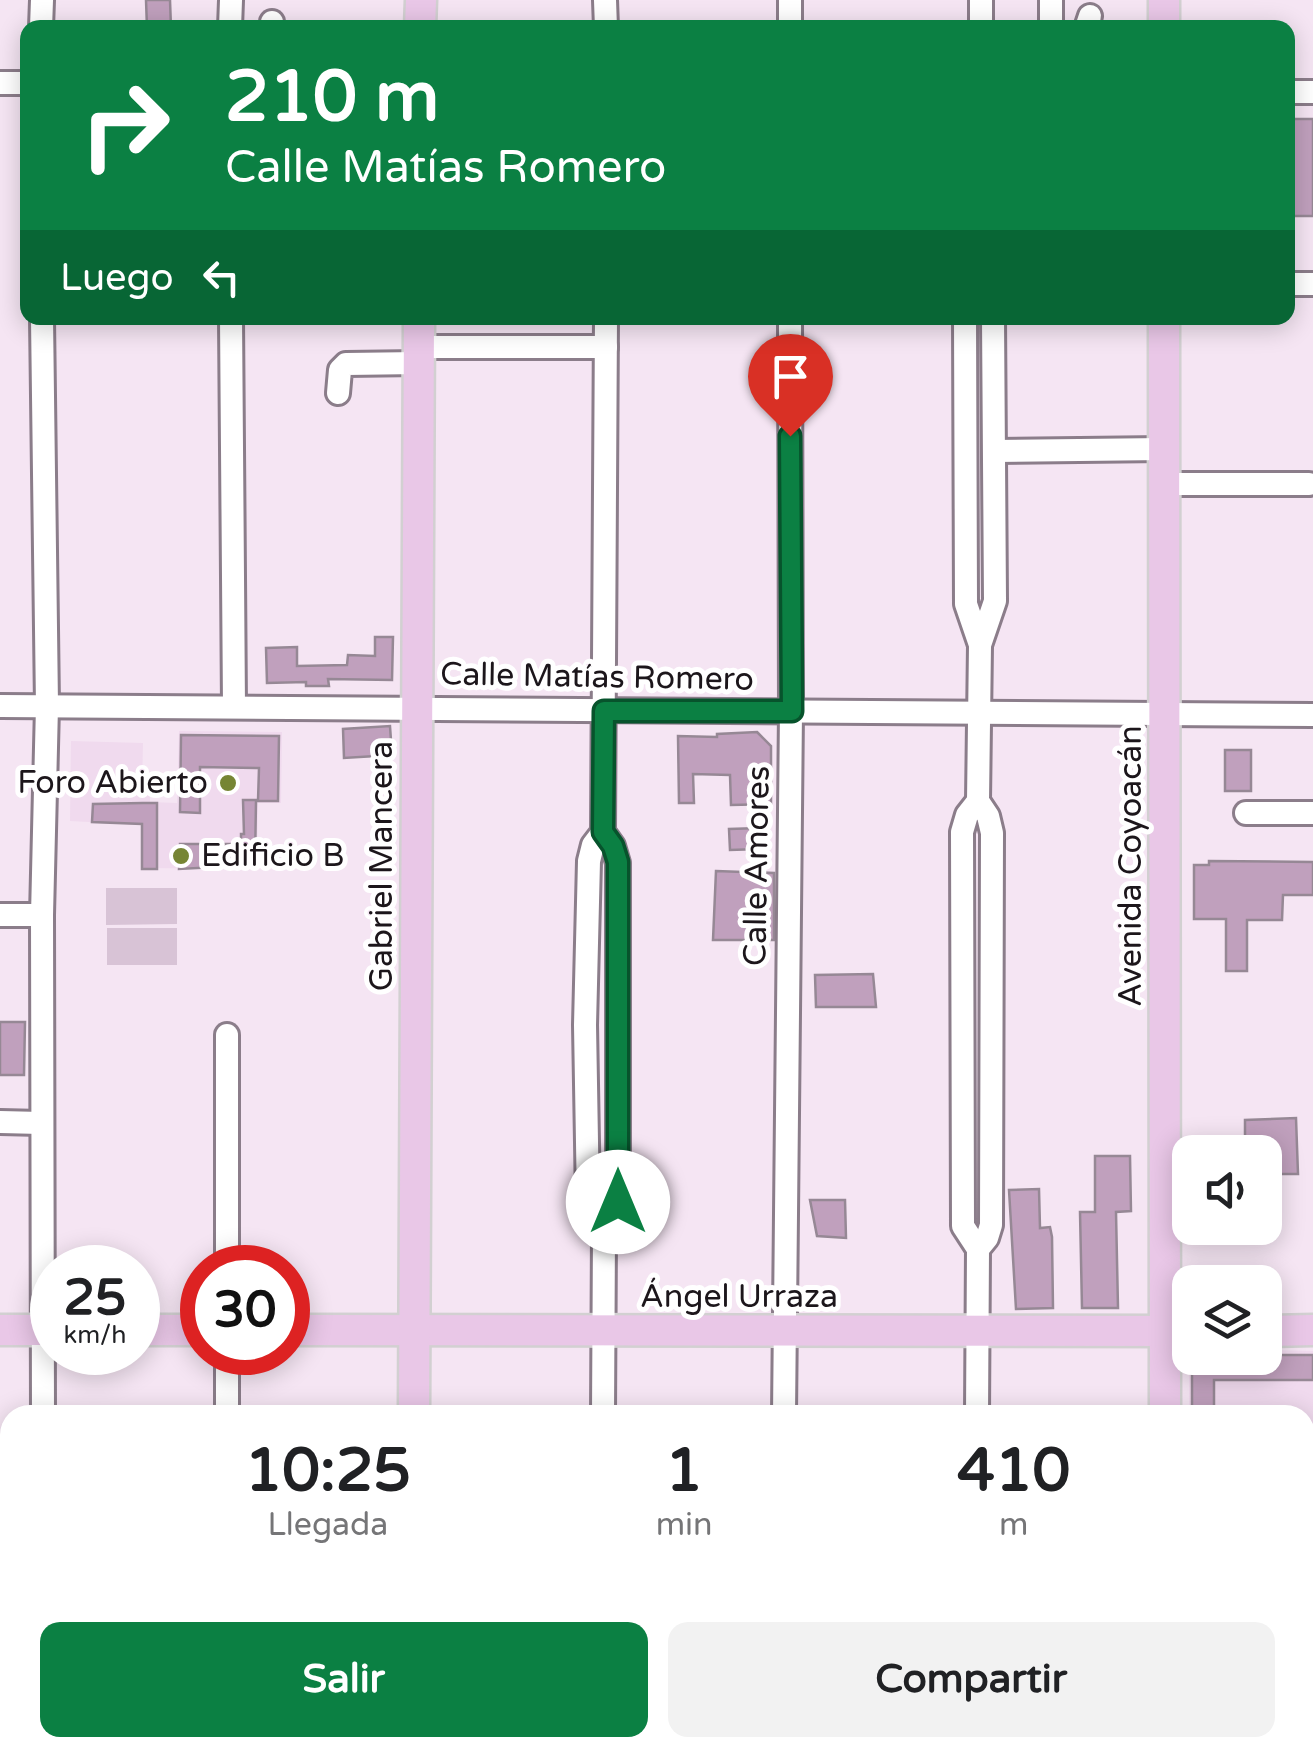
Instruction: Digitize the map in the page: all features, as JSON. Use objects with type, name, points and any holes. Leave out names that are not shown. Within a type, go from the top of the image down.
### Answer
[{"type":"main road","name":"Avenida Coyoacán","points":[[1164,325],[1166,714],[1177,1265]]},
{"type":"main road","name":"Gabriel Mancera","points":[[414,1405],[419,342]]},
{"type":"main road","points":[[0,1330],[30,1330]]},
{"type":"main road","name":"Ángel Urraza","points":[[310,1330],[1172,1331]]},
{"type":"main road","points":[[1282,1330],[1313,1330]]},
{"type":"main road","name":"Avenida Coyoacán","points":[[1166,1405],[1172,1367]]},
{"type":"street","points":[[42,325],[47,706],[41,1123],[45,1245]]},
{"type":"street","points":[[231,325],[234,706]]},
{"type":"street","points":[[604,1233],[588,1201],[586,1025],[589,862],[593,846],[603,832],[606,325]]},
{"type":"street","name":"Calle Amores","points":[[784,1405],[792,711],[790,325]]},
{"type":"street","points":[[965,325],[966,604],[980,645]]},
{"type":"street","points":[[977,1405],[978,1249],[963,1226],[962,832],[966,815],[978,801],[980,645],[995,601],[993,325]]},
{"type":"street","points":[[338,393],[340,370],[346,364],[419,342],[606,346]]},
{"type":"street","points":[[965,384],[994,384]]},
{"type":"street","points":[[994,451],[1164,449]]},
{"type":"street","points":[[1164,484],[1309,484]]},
{"type":"street","points":[[965,542],[995,542]]},
{"type":"street","name":"Calle Matías Romero","points":[[0,706],[1313,715]]},
{"type":"street","points":[[1246,813],[1313,813]]},
{"type":"street","points":[[603,832],[618,862],[618,1202],[604,1233],[603,1405]]},
{"type":"street","points":[[0,915],[42,915]]},
{"type":"street","points":[[586,1025],[618,1025]]},
{"type":"street","points":[[227,1245],[228,1036]]},
{"type":"street","points":[[0,1122],[41,1123]]},
{"type":"street","points":[[43,1405],[45,1375]]},
{"type":"street","points":[[227,1375],[227,1405]]},
{"type":"shaded area","points":[[179,731],[282,732],[281,803],[258,803],[257,869],[142,868],[142,825],[70,821],[71,741],[143,743],[142,789],[150,790],[150,802],[177,803]]},
{"type":"shaded area","points":[[106,888],[177,888],[177,924],[106,925]]},
{"type":"shaded area","points":[[107,928],[177,928],[177,965],[107,965]]},
{"type":"shaded area","points":[[1282,1350],[1313,1351],[1313,1405],[1189,1405],[1189,1375],[1282,1375]]},
{"type":"building","points":[[146,0],[170,0],[171,20],[147,20]]},
{"type":"building","points":[[1295,119],[1313,119],[1313,216],[1295,216]]},
{"type":"building","points":[[375,637],[393,637],[392,680],[328,679],[329,686],[267,683],[266,648],[297,647],[297,666],[347,665],[348,655],[375,656]]},
{"type":"building","points":[[390,726],[392,755],[344,758],[343,729]]},
{"type":"building","points":[[757,732],[771,746],[771,804],[731,805],[730,775],[693,774],[694,803],[679,803],[678,736]]},
{"type":"building","points":[[181,735],[279,736],[278,801],[258,801],[259,768],[200,767],[200,813],[180,812]]},
{"type":"building","points":[[1225,750],[1251,750],[1251,791],[1225,791]]},
{"type":"building","points":[[243,800],[256,800],[255,865],[179,869],[180,844],[241,844]]},
{"type":"building","points":[[157,803],[157,869],[142,869],[142,824],[92,822],[93,804]]},
{"type":"building","points":[[760,828],[760,849],[730,850],[729,829]]},
{"type":"building","points":[[1209,861],[1313,862],[1313,895],[1283,895],[1282,920],[1247,920],[1247,971],[1226,971],[1226,919],[1194,919],[1194,865],[1209,865]]},
{"type":"building","points":[[716,871],[774,873],[774,940],[713,940]]},
{"type":"building","points":[[873,974],[876,1007],[816,1007],[815,975]]},
{"type":"building","points":[[0,1022],[25,1022],[24,1075],[0,1075]]},
{"type":"building","points":[[1296,1118],[1298,1174],[1282,1174],[1282,1135],[1245,1135],[1245,1120]]},
{"type":"building","points":[[1095,1156],[1130,1156],[1131,1211],[1116,1212],[1118,1308],[1082,1308],[1080,1212],[1095,1212]]},
{"type":"building","points":[[1039,1189],[1040,1228],[1050,1227],[1052,1237],[1053,1308],[1016,1309],[1009,1190]]},
{"type":"building","points":[[810,1200],[845,1200],[846,1238],[817,1236]]},
{"type":"building","points":[[1282,1355],[1313,1355],[1313,1380],[1214,1380],[1214,1405],[1192,1405],[1192,1375],[1282,1375]]},
{"type":"place","name":"Foro Abierto","points":[[228,783]]},
{"type":"place","name":"Edificio B","points":[[181,856]]},
{"type":"route","points":[[618,1202],[618,862],[603,832],[604,711],[792,711],[790,436]]}]
